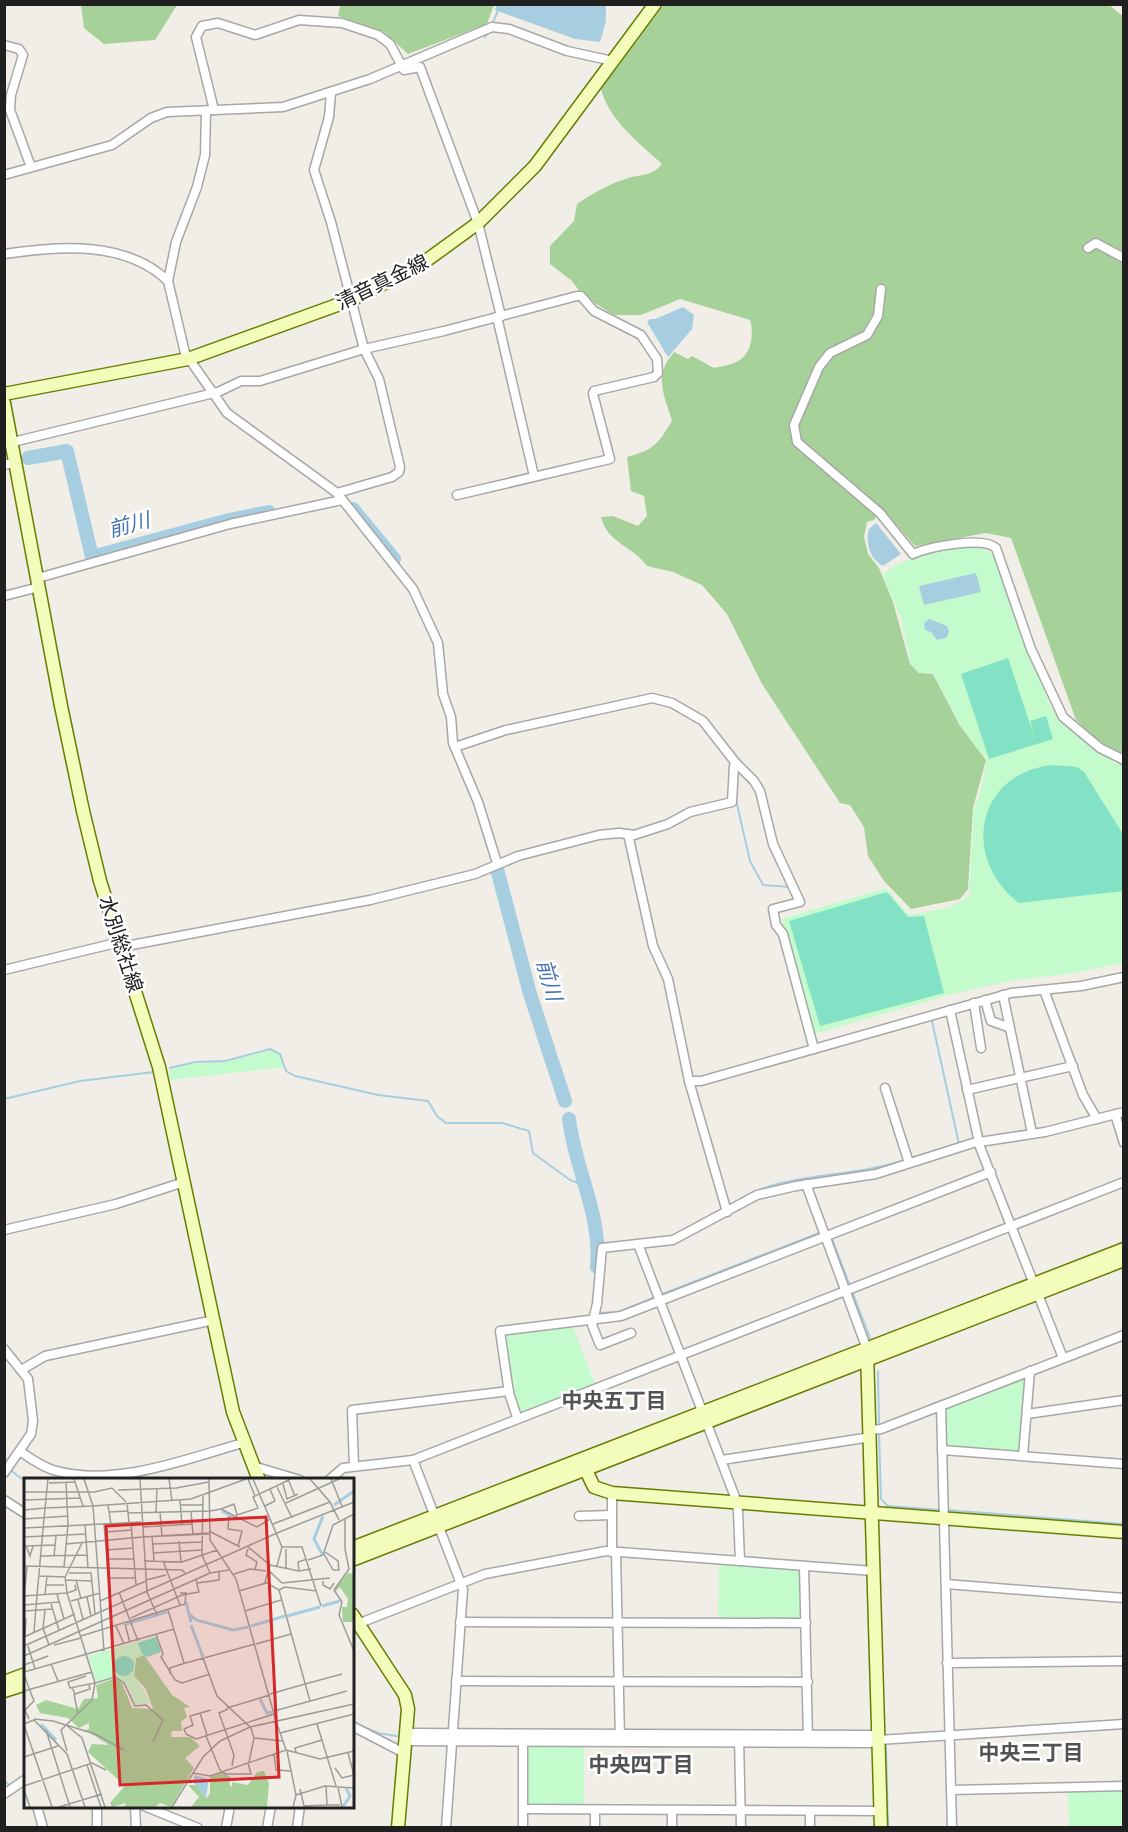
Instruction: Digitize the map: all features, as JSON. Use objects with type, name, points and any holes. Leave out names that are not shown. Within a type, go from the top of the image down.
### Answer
[{"type":"main road","name":"清音真金線","points":[[4,394],[188,359],[351,300],[423,264],[478,223],[535,166],[655,4]]},
{"type":"main road","name":"水別総社線","points":[[4,404],[13,442],[11,464],[39,583],[83,812],[100,881],[159,1066],[233,1412],[243,1443],[258,1478]]},
{"type":"main road","points":[[1036,1289],[1124,1249]]},
{"type":"main road","points":[[354,1547],[437,1521],[1036,1289],[1124,1260]]},
{"type":"main road","points":[[868,1354],[875,1431],[873,1513],[881,1827]]},
{"type":"main road","points":[[583,1465],[594,1487],[612,1493],[873,1513],[944,1513],[1124,1532]]},
{"type":"main road","points":[[354,1559],[437,1521]]},
{"type":"main road","points":[[356,1618],[405,1695],[408,1709],[406,1754],[398,1827]]},
{"type":"main road","points":[[4,1682],[24,1675]]},
{"type":"main road","points":[[4,1691],[24,1685]]},
{"type":"street","points":[[497,863],[478,802],[455,747],[451,717],[443,694],[438,643],[413,589],[366,527],[339,496],[227,413],[188,359],[181,341],[168,281],[176,242],[197,188],[205,155],[210,111],[196,37],[202,26],[210,23],[234,27],[255,35],[299,20],[342,23],[378,35],[390,44],[404,70],[420,68],[478,223],[534,476]]},
{"type":"street","points":[[4,175],[112,145],[157,115],[283,107],[331,93],[492,27],[501,27],[567,51],[613,62]]},
{"type":"street","points":[[4,45],[15,46],[23,56],[11,96],[10,110],[31,167]]},
{"type":"street","points":[[4,596],[230,524],[339,496],[392,477],[399,472],[379,379],[363,349],[314,170],[329,117],[331,93]]},
{"type":"street","points":[[1088,248],[1096,243],[1124,258]]},
{"type":"street","points":[[4,254],[74,246],[108,252],[153,266],[168,281]]},
{"type":"street","points":[[881,289],[878,316],[867,335],[830,353],[819,367],[794,425],[797,442],[880,513],[913,554],[936,545],[992,544],[998,552],[1031,649],[1063,717],[1100,748],[1124,760]]},
{"type":"street","points":[[13,442],[214,392],[241,381],[260,381],[363,349],[581,296],[594,311],[641,335],[657,359],[659,368],[654,377],[594,391],[610,459],[457,495]]},
{"type":"street","points":[[455,747],[518,727],[652,698],[672,703],[703,721],[758,786],[773,844],[800,902],[773,909],[776,924],[783,934],[814,1049]]},
{"type":"street","points":[[4,970],[121,944],[370,900],[475,874],[494,868],[497,863],[599,835],[645,832],[668,824],[690,812],[732,802],[734,766]]},
{"type":"street","points":[[628,834],[653,946],[668,979],[688,1081],[726,1209]]},
{"type":"street","points":[[688,1081],[700,1081],[1003,995],[1082,986],[1124,977]]},
{"type":"street","points":[[1044,990],[1083,1095],[1096,1117]]},
{"type":"street","points":[[1003,995],[1031,1131]]},
{"type":"street","points":[[985,1000],[991,1021],[1008,1027]]},
{"type":"street","points":[[974,1003],[981,1048]]},
{"type":"street","points":[[950,1010],[978,1140],[1063,1359]]},
{"type":"street","points":[[967,1090],[1073,1065]]},
{"type":"street","points":[[885,1088],[908,1160]]},
{"type":"street","points":[[631,1333],[600,1345],[592,1325],[602,1248],[673,1240],[726,1209],[757,1195],[806,1184],[876,1174],[908,1160],[978,1140],[1119,1113],[1124,1143]]},
{"type":"street","points":[[517,1417],[509,1391],[500,1331],[594,1316],[621,1316],[659,1298],[991,1172]]},
{"type":"street","points":[[4,1230],[116,1204],[184,1182]]},
{"type":"street","points":[[330,1478],[344,1468],[413,1460],[517,1417],[1124,1182]]},
{"type":"street","points":[[806,1184],[849,1289],[868,1354]]},
{"type":"street","points":[[638,1244],[722,1460],[736,1504],[740,1561]]},
{"type":"street","points":[[23,1369],[45,1356],[214,1320]]},
{"type":"street","points":[[722,1460],[875,1431],[1124,1335]]},
{"type":"street","points":[[4,1349],[23,1369],[30,1386],[33,1420],[31,1434],[21,1452],[7,1467]]},
{"type":"street","points":[[1023,1456],[1030,1371]]},
{"type":"street","points":[[354,1466],[352,1410],[509,1391]]},
{"type":"street","points":[[1027,1414],[1124,1400]]},
{"type":"street","points":[[941,1406],[952,1827]]},
{"type":"street","points":[[21,1452],[51,1469],[98,1477],[130,1476],[243,1443]]},
{"type":"street","points":[[942,1450],[1124,1464]]},
{"type":"street","points":[[413,1460],[461,1584],[446,1827]]},
{"type":"street","points":[[252,1466],[296,1478]]},
{"type":"street","points":[[612,1493],[620,1739]]},
{"type":"street","points":[[4,1500],[24,1513]]},
{"type":"street","points":[[579,1516],[612,1515]]},
{"type":"street","points":[[356,1618],[485,1574],[614,1552],[874,1571]]},
{"type":"street","points":[[804,1566],[808,1740]]},
{"type":"street","points":[[946,1584],[1124,1598]]},
{"type":"street","points":[[460,1622],[806,1623]]},
{"type":"street","points":[[947,1663],[1124,1661]]},
{"type":"street","points":[[456,1681],[808,1682]]},
{"type":"street","points":[[407,1737],[808,1740],[871,1735],[878,1740],[1124,1724]]},
{"type":"street","points":[[354,1727],[406,1754]]},
{"type":"street","points":[[523,1739],[524,1827]]},
{"type":"street","points":[[739,1740],[741,1827]]},
{"type":"street","points":[[4,1794],[24,1780]]},
{"type":"street","points":[[951,1790],[1124,1786]]},
{"type":"street","points":[[38,1808],[43,1827]]},
{"type":"street","points":[[97,1808],[97,1827]]},
{"type":"street","points":[[135,1808],[136,1827]]},
{"type":"street","points":[[151,1808],[170,1813],[198,1827]]},
{"type":"street","points":[[226,1827],[230,1808]]},
{"type":"street","points":[[267,1827],[271,1808]]},
{"type":"street","points":[[297,1827],[300,1808]]},
{"type":"street","points":[[524,1809],[880,1811]]},
{"type":"street","points":[[595,1810],[595,1827]]},
{"type":"street","points":[[672,1811],[672,1827]]},
{"type":"street","points":[[810,1811],[810,1827]]},
{"type":"green space","points":[[81,4],[177,5],[155,40],[104,44],[84,28]]},
{"type":"green space","points":[[340,4],[494,5],[487,24],[408,54],[384,32],[338,16]]},
{"type":"green space","points":[[1108,4],[1123,16],[1123,752],[1104,745],[1076,720],[1011,538],[986,533],[915,546],[882,509],[874,520],[867,522],[864,537],[868,554],[879,568],[893,602],[910,664],[919,673],[933,674],[959,724],[986,760],[973,808],[968,889],[960,899],[911,909],[884,881],[868,856],[864,827],[850,805],[840,803],[762,684],[727,614],[702,585],[673,572],[647,566],[614,539],[604,526],[601,517],[613,516],[638,526],[647,516],[644,496],[631,491],[627,457],[654,445],[672,421],[664,394],[662,377],[674,352],[688,359],[692,356],[714,368],[736,362],[743,358],[749,348],[752,337],[750,320],[680,299],[641,315],[614,315],[583,296],[572,281],[550,264],[550,246],[574,221],[577,204],[608,186],[628,178],[651,173],[662,164],[618,121],[601,89],[664,5]]},
{"type":"green space","points":[[962,548],[984,548],[995,556],[1051,708],[1065,726],[1115,763],[1123,764],[1123,963],[1062,975],[1014,980],[948,995],[814,1034],[782,919],[886,888],[909,915],[950,907],[969,896],[974,808],[980,794],[987,759],[964,730],[933,673],[919,673],[911,664],[901,618],[883,576],[888,570],[907,560]]},
{"type":"green space","points":[[1008,658],[1035,739],[1030,721],[1046,716],[1053,739],[989,759],[961,674]]},
{"type":"green space","points":[[1052,765],[1077,767],[1084,772],[1123,834],[1123,891],[1019,903],[1001,885],[989,864],[984,842],[985,821],[992,801],[1006,784],[1026,772]]},
{"type":"green space","points":[[887,892],[908,917],[924,916],[944,993],[820,1026],[789,921]]},
{"type":"green space","points":[[271,1050],[279,1054],[284,1067],[170,1080],[169,1070],[190,1064],[227,1062]]},
{"type":"green space","points":[[572,1325],[595,1384],[522,1413],[515,1401],[502,1336],[505,1333]]},
{"type":"green space","points":[[1025,1377],[1028,1379],[1019,1453],[945,1445],[944,1410],[946,1407]]},
{"type":"green space","points":[[719,1563],[796,1569],[801,1575],[802,1617],[800,1619],[718,1620]]},
{"type":"green space","points":[[529,1744],[584,1745],[584,1809],[528,1808],[525,1805],[525,1747]]},
{"type":"green space","points":[[1123,1789],[1123,1827],[1069,1827],[1068,1791]]},
{"type":"water","points":[[497,5],[606,5],[606,21],[600,42],[575,39],[495,10]]},
{"type":"water","points":[[683,307],[694,315],[692,329],[668,357],[647,322]]},
{"type":"water","points":[[876,523],[901,554],[883,566],[872,555],[868,545],[869,529]]},
{"type":"water","points":[[976,573],[981,592],[924,605],[919,586]]},
{"type":"water","points":[[929,619],[947,626],[949,632],[946,638],[937,640],[931,632],[925,630],[924,623]]},
{"type":"waterway","points":[[492,25],[499,8]]},
{"type":"waterway","name":"前川","points":[[28,458],[67,451],[92,557],[229,520],[269,512]]},
{"type":"waterway","name":"前川","points":[[353,509],[394,559]]},
{"type":"waterway","points":[[558,723],[599,714]]},
{"type":"waterway","points":[[736,800],[750,861],[763,885],[790,887]]},
{"type":"waterway","name":"前川","points":[[497,869],[530,994],[565,1101]]},
{"type":"waterway","points":[[932,1021],[959,1144]]},
{"type":"waterway","points":[[170,1068],[195,1062],[225,1061],[270,1049],[280,1054],[286,1071],[295,1076],[378,1095],[428,1101],[437,1116],[446,1123],[502,1123],[529,1131],[533,1153],[570,1180],[584,1185]]},
{"type":"waterway","points":[[4,1099],[80,1081],[154,1072]]},
{"type":"waterway","name":"前川","points":[[569,1119],[596,1229],[597,1267]]},
{"type":"waterway","points":[[910,1158],[948,1147]]},
{"type":"waterway","points":[[742,1198],[759,1190],[798,1179],[864,1170],[905,1160]]},
{"type":"waterway","points":[[660,1295],[819,1233]]},
{"type":"waterway","points":[[832,1239],[870,1338]]},
{"type":"waterway","points":[[597,1313],[619,1312],[655,1297]]},
{"type":"waterway","points":[[878,1371],[879,1427]]},
{"type":"waterway","points":[[879,1433],[881,1499],[888,1506],[941,1510]]},
{"type":"waterway","points":[[9,1469],[24,1480]]},
{"type":"waterway","points":[[947,1510],[1124,1524]]},
{"type":"waterway","points":[[354,1723],[378,1733],[402,1737]]},
{"type":"waterway","points":[[886,1746],[888,1828]]},
{"type":"waterway","points":[[4,1781],[11,1786]]},
{"type":"district","name":"中央五丁目","points":[[614,1401]]},
{"type":"district","name":"中央三丁目","points":[[1031,1753]]},
{"type":"district","name":"中央四丁目","points":[[641,1765]]}]
